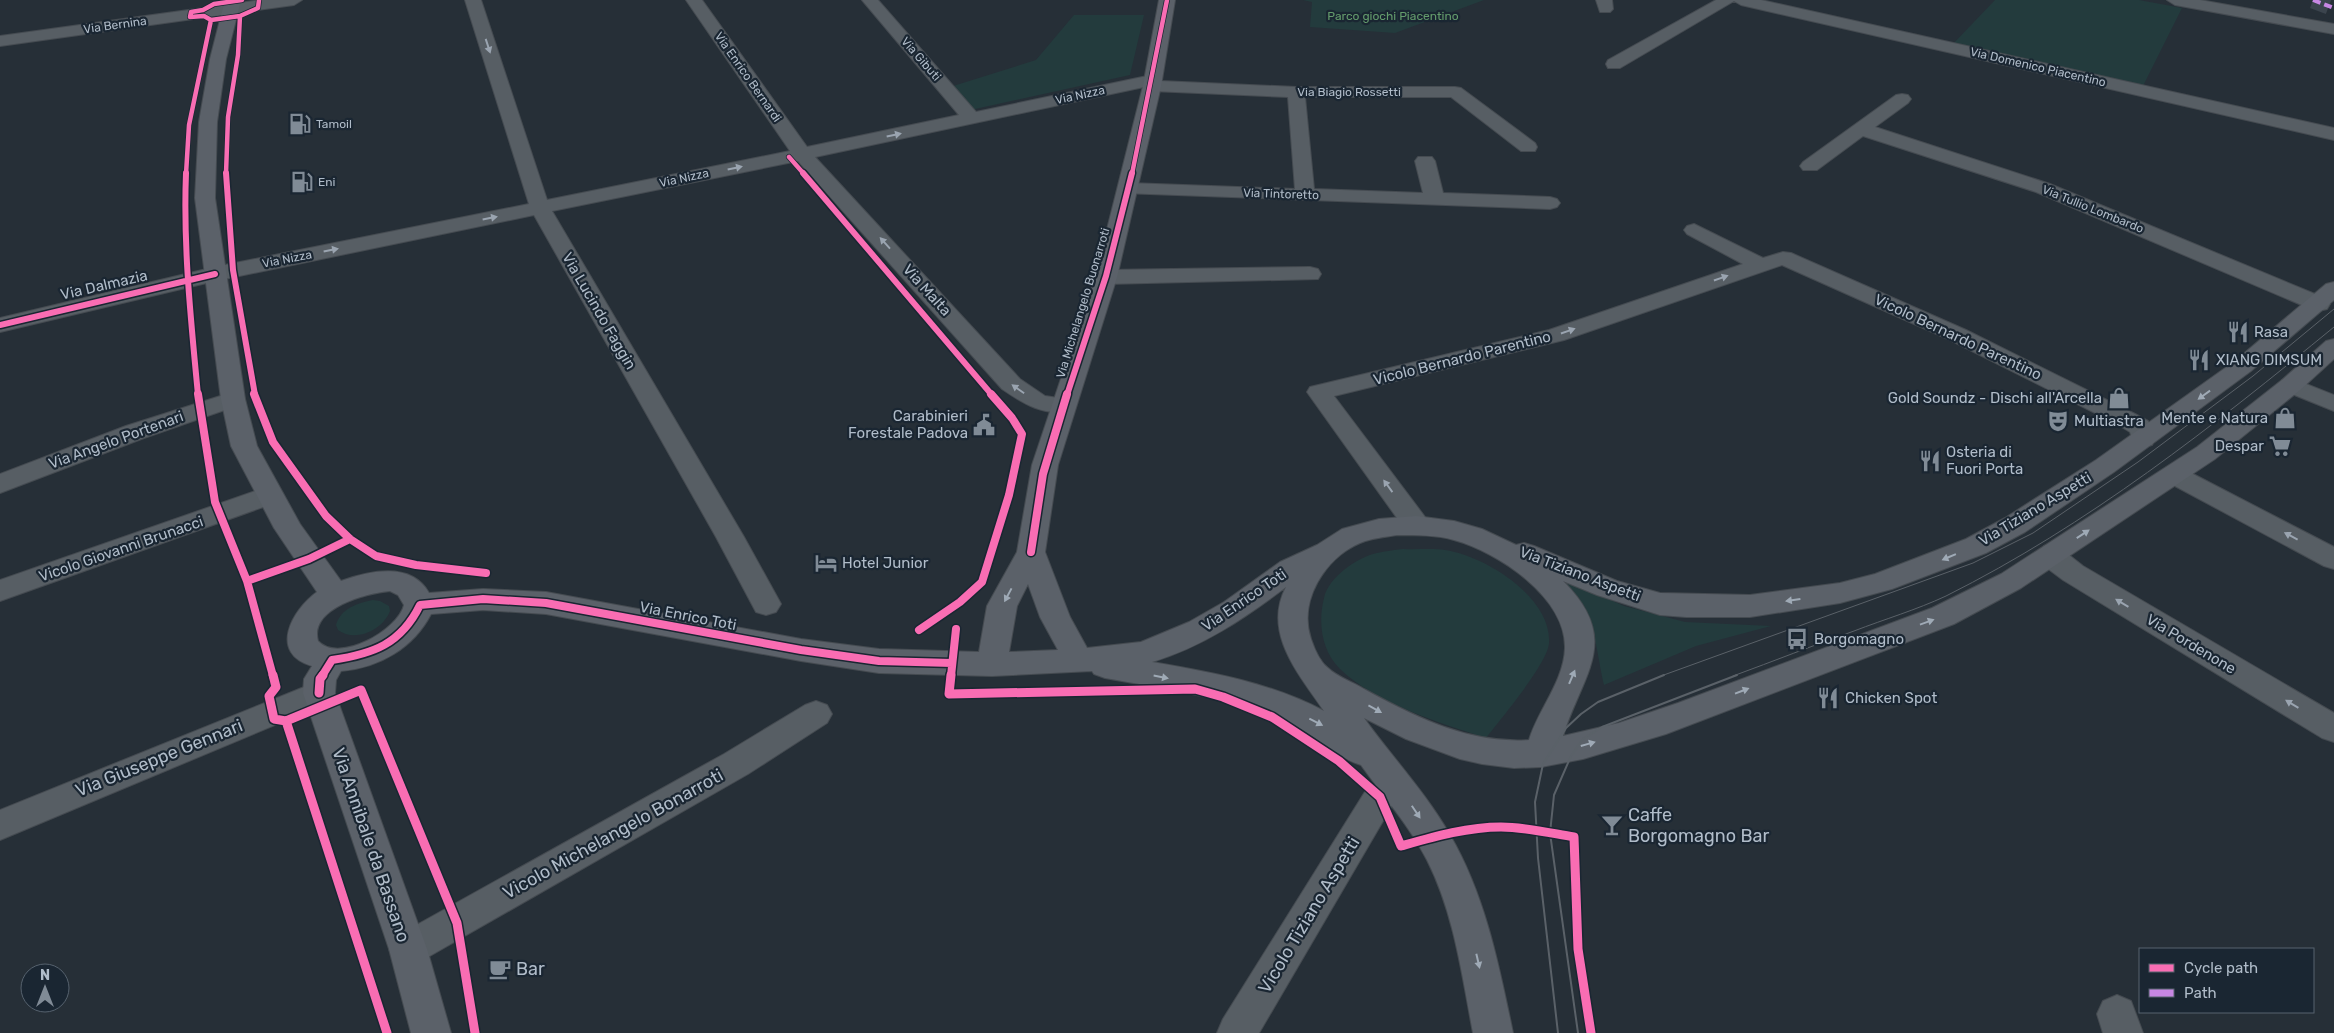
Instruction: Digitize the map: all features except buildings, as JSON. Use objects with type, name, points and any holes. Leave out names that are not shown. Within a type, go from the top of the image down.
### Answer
[{"type":"street","name":"Via Bernina","points":[[0,41],[231,4],[294,0]]},
{"type":"street","name":"Via Lucindo Faggin","points":[[473,0],[540,208],[730,537],[766,604]]},
{"type":"street","name":"Via Enrico Bernardi","points":[[694,0],[802,154]]},
{"type":"street","name":"Via Gibuti","points":[[870,0],[972,119]]},
{"type":"street","name":"Via Michelangelo Buonarroti","points":[[992,664],[1002,606],[1031,552],[1045,465],[1106,277],[1152,82],[1167,0],[1162,0]]},
{"type":"street","points":[[1614,64],[1727,0]]},
{"type":"street","name":"Via Domenico Piacentino","points":[[1742,0],[2334,134]]},
{"type":"street","points":[[2175,0],[2334,30]]},
{"type":"street","points":[[231,4],[218,60],[208,122],[205,198],[233,399],[244,446],[302,549],[335,595]]},
{"type":"street","name":"Via Nizza","points":[[215,274],[1152,82]]},
{"type":"street","name":"Via Biagio Rossetti","points":[[1152,82],[1296,92],[1455,92],[1528,147]]},
{"type":"street","points":[[1296,92],[1305,195]]},
{"type":"street","points":[[1810,166],[1902,99]]},
{"type":"street","name":"Via Tullio Lombardo","points":[[1861,129],[2043,188],[2327,297]]},
{"type":"street","name":"Via Malta","points":[[802,154],[1011,384],[1039,403],[1063,405]]},
{"type":"street","points":[[1424,161],[1434,199]]},
{"type":"street","name":"Via Tintoretto","points":[[1128,189],[1550,203]]},
{"type":"street","points":[[1694,230],[1760,265]]},
{"type":"street","name":"Vicolo Bernardo Parentino","points":[[1417,524],[1319,392],[1556,335],[1783,258],[1958,335],[2126,419],[2139,427],[2144,435],[2143,439]]},
{"type":"street","name":"Via Dalmazia","points":[[0,325],[215,274]]},
{"type":"street","name":"Via Michelangelo Buonarroti","points":[[1106,277],[1310,274]]},
{"type":"street","name":"Via Tiziano Aspetti","points":[[1484,539],[1541,559],[1607,588],[1660,604],[1711,607],[1750,606],[1840,593],[1913,571],[1999,535],[2143,439],[2243,366],[2327,297]]},
{"type":"street","points":[[1317,677],[1386,716],[1448,741],[1482,751],[1513,755],[1541,754],[1587,745],[1674,717],[1943,616],[2003,585],[2180,471],[2291,385],[2334,346]]},
{"type":"street","points":[[2291,385],[2334,404]]},
{"type":"street","name":"Via Angelo Portenari","points":[[0,484],[135,432],[233,399]]},
{"type":"street","points":[[2180,471],[2184,480],[2334,559]]},
{"type":"street","name":"Vicolo Giovanni Brunacci","points":[[0,591],[270,495]]},
{"type":"street","name":"Via Enrico Toti","points":[[420,605],[465,598],[506,599],[546,603],[811,652],[879,661],[992,664],[1079,661],[1145,653],[1200,630],[1235,610],[1290,569],[1334,544],[1369,530],[1417,524],[1484,539]]},
{"type":"street","points":[[1484,539],[1521,561],[1543,578],[1562,600],[1575,621],[1580,647],[1575,671],[1550,726],[1541,754]]},
{"type":"street","points":[[1334,544],[1308,575],[1292,611],[1295,637],[1304,659],[1383,785]]},
{"type":"street","name":"Via Michelangelo Buonarroti","points":[[1031,552],[1055,617],[1079,661]]},
{"type":"street","name":"Via Pordenone","points":[[2054,553],[2057,561],[2073,573],[2334,729]]},
{"type":"street","points":[[393,581],[408,586],[417,594],[420,605],[414,620],[405,631],[379,649],[355,657],[332,660],[317,657],[306,651],[300,641],[301,629],[308,617],[320,605],[354,586],[393,581]]},
{"type":"street","points":[[319,693],[320,679],[332,660]]},
{"type":"street","points":[[1079,661],[1213,685],[1274,703],[1331,730],[1383,785],[1410,804],[1433,837],[1458,890],[1478,961],[1492,1033]]},
{"type":"street","name":"Via Giuseppe Gennari","points":[[0,825],[319,693]]},
{"type":"street","name":"Via Annibale da Bassano","points":[[319,693],[408,949],[431,1033]]},
{"type":"street","name":"Vicolo Michelangelo Bonarroti","points":[[408,949],[736,764],[816,714]]},
{"type":"street","name":"Vicolo Tiziano Aspetti","points":[[1237,1033],[1383,785]]},
{"type":"green space","name":"Parco giochi Piacentino","points":[[1303,0],[1484,0],[1395,33],[1310,27],[1312,2]]},
{"type":"green space","points":[[1995,0],[2139,0],[2182,8],[2141,90],[1952,45]]},
{"type":"green space","points":[[1074,15],[1144,15],[1130,75],[966,111],[950,87],[1036,60]]},
{"type":"green space","points":[[1403,549],[1445,550],[1479,561],[1513,582],[1528,595],[1540,610],[1547,626],[1549,643],[1547,652],[1532,677],[1486,738],[1409,711],[1371,692],[1340,669],[1325,645],[1321,617],[1324,598],[1331,583],[1352,564],[1369,555]]},
{"type":"green space","points":[[1550,572],[1624,606],[1685,622],[1771,626],[1696,646],[1604,685],[1594,636],[1584,609],[1565,585]]},
{"type":"green space","points":[[373,600],[380,601],[389,606],[390,611],[381,624],[375,629],[360,635],[345,634],[338,630],[336,625],[338,619],[346,610]]},
{"type":"tunnel","points":[[2313,0],[2334,8]]},
{"type":"tram line","points":[[1661,676],[1973,563],[2033,533],[2138,462],[2253,376],[2334,309]]},
{"type":"tram line","points":[[1733,676],[1923,606],[1998,568],[2049,538],[2148,472],[2242,401],[2334,327]]},
{"type":"tram line","points":[[1558,1033],[1538,858],[1535,802],[1543,764],[1566,728],[1581,714],[1598,702],[1664,675]]},
{"type":"tram line","points":[[1578,1033],[1550,833],[1554,795],[1571,756],[1583,739],[1602,727],[1737,675]]},
{"type":"marked path","points":[[2313,0],[2334,8]]},
{"type":"cycle path","points":[[242,0],[214,4],[203,10],[191,12],[190,17],[204,16],[211,20],[240,16],[258,8],[259,0]]},
{"type":"cycle path","points":[[1031,552],[1043,474],[1060,416],[1099,300],[1124,208],[1167,0]]},
{"type":"cycle path","points":[[240,16],[238,55],[228,117],[226,190],[233,270],[253,390],[273,442],[326,516],[350,539],[376,556],[416,565],[486,573]]},
{"type":"cycle path","points":[[211,20],[189,125],[185,200],[188,280],[199,410],[215,502],[247,581],[276,687],[269,696],[274,719],[286,721],[361,690],[457,923],[475,1033]]},
{"type":"cycle path","points":[[789,157],[1012,418],[1022,434],[1009,495],[982,582],[960,602],[919,630]]},
{"type":"cycle path","points":[[0,325],[215,274]]},
{"type":"cycle path","points":[[247,581],[309,559],[350,539]]},
{"type":"cycle path","points":[[319,693],[320,679],[332,660],[360,655],[385,646],[405,629],[420,605],[467,600],[499,599],[546,603],[801,650],[879,661],[952,663]]},
{"type":"cycle path","points":[[956,629],[949,694],[1195,689],[1223,697],[1272,717],[1339,761],[1380,797],[1401,846],[1451,833],[1490,827],[1520,828],[1574,837],[1578,949],[1591,1033]]},
{"type":"cycle path","points":[[286,721],[387,1033]]},
{"type":"place","name":"Tamoil","points":[[300,124]]},
{"type":"place","name":"Eni","points":[[302,182]]},
{"type":"place","name":"Rasa","points":[[2238,332]]},
{"type":"place","name":"XIANG DIMSUM","points":[[2199,360]]},
{"type":"place","name":"Gold Soundz - Dischi all'Arcella","points":[[2119,398]]},
{"type":"place","name":"Mente e Natura","points":[[2285,418]]},
{"type":"place","name":"Multiastra","points":[[2058,421]]},
{"type":"place","name":"Carabinieri Forestale Padova","points":[[984,425]]},
{"type":"place","name":"Despar","points":[[2280,446]]},
{"type":"place","name":"Osteria di Fuori Porta","points":[[1930,461]]},
{"type":"place","name":"Hotel Junior","points":[[826,563]]},
{"type":"place","name":"Borgomagno","points":[[1797,639]]},
{"type":"place","name":"Chicken Spot","points":[[1828,698]]},
{"type":"place","name":"Caffe Borgomagno Bar","points":[[1612,825]]},
{"type":"place","name":"Bar","points":[[500,969]]}]
